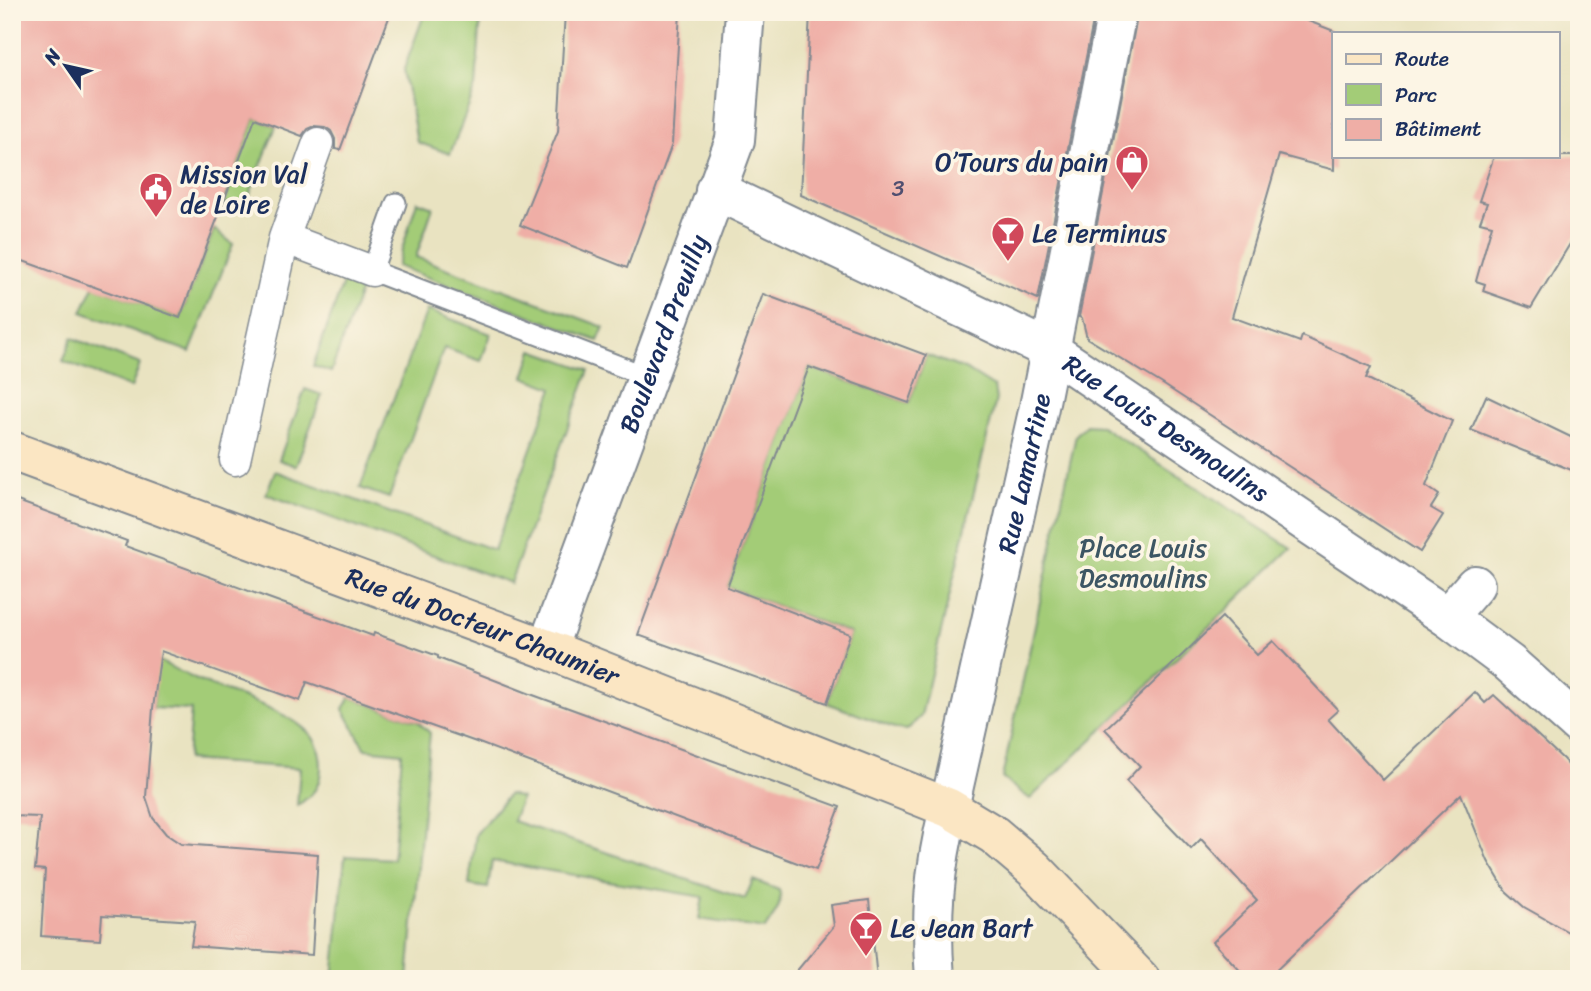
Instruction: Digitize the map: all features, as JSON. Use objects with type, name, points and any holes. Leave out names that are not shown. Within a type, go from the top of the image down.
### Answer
[{"type":"main road","name":"Rue du Docteur Chaumier","points":[[12,451],[547,649],[949,808],[994,835],[1034,869],[1140,979]]},
{"type":"street","name":"Boulevard Preuilly","points":[[547,649],[735,139],[745,12]]},
{"type":"street","name":"Rue Lamartine","points":[[935,979],[932,907],[938,856],[1050,350],[1117,12]]},
{"type":"street","points":[[235,460],[284,238],[318,143]]},
{"type":"street","name":"Rue Louis Desmoulins","points":[[715,190],[1050,350],[1447,617],[1509,663],[1579,725]]},
{"type":"street","points":[[284,238],[372,271]]},
{"type":"street","points":[[1447,617],[1475,585]]},
{"type":"lane","points":[[396,203],[372,271],[648,377]]},
{"type":"green space","points":[[425,12],[481,12],[476,87],[450,154],[417,142],[404,69]]},
{"type":"green space","points":[[255,118],[276,126],[248,199],[223,205]]},
{"type":"green space","points":[[417,201],[433,207],[416,257],[604,327],[598,341],[397,266]]},
{"type":"green space","points":[[214,229],[233,244],[190,352],[82,312],[94,286],[180,318]]},
{"type":"green space","points":[[344,280],[362,286],[331,372],[313,366]]},
{"type":"green space","points":[[427,310],[491,334],[481,361],[444,348],[389,498],[360,488]]},
{"type":"green space","points":[[72,338],[140,364],[131,388],[63,361]]},
{"type":"green space","points":[[533,350],[589,370],[510,583],[266,494],[275,471],[494,550],[553,388],[524,377]]},
{"type":"green space","points":[[926,355],[967,370],[994,387],[996,399],[921,716],[907,730],[897,729],[827,703],[850,633],[727,587],[809,367],[909,403]]},
{"type":"green space","points":[[305,389],[322,395],[296,466],[279,460]]},
{"type":"green space","name":"Place Louis Desmoulins","points":[[1086,425],[1101,426],[1291,548],[1030,799],[1002,778],[1076,435]]},
{"type":"green space","points":[[121,639],[187,675],[272,709],[299,724],[312,737],[320,754],[320,775],[315,790],[297,806],[300,768],[187,760],[191,710],[153,708],[155,690]]},
{"type":"green space","points":[[350,697],[417,721],[430,733],[408,979],[333,979],[345,856],[393,859],[402,753],[365,749],[343,709]]},
{"type":"green space","points":[[509,794],[521,798],[513,821],[745,899],[753,880],[779,890],[777,910],[765,929],[699,919],[703,897],[492,861],[488,888],[469,885],[476,834]]},
{"type":"building","points":[[12,12],[391,12],[340,150],[335,149],[335,139],[325,127],[314,126],[307,129],[302,136],[255,118],[180,318],[12,257]]},
{"type":"building","points":[[565,12],[680,12],[672,144],[627,268],[520,225],[558,131]]},
{"type":"building","points":[[810,12],[1095,12],[1038,299],[801,195]]},
{"type":"building","points":[[1138,12],[1285,12],[1334,31],[1334,170],[1279,155],[1232,317],[1300,342],[1302,336],[1371,367],[1366,378],[1452,421],[1426,486],[1439,495],[1431,508],[1443,515],[1420,552],[1161,383],[1087,338],[1082,318],[1079,317]]},
{"type":"building","points":[[1579,156],[1579,229],[1531,308],[1483,291],[1485,284],[1476,281],[1492,225],[1480,222],[1487,203],[1479,201],[1493,158]]},
{"type":"building","points":[[763,294],[926,355],[909,403],[809,367],[727,587],[850,634],[827,703],[638,635]]},
{"type":"building","points":[[1486,396],[1579,441],[1579,473],[1471,430]]},
{"type":"building","points":[[12,499],[127,541],[125,546],[373,636],[374,633],[438,656],[533,695],[840,807],[816,870],[479,743],[307,682],[300,701],[161,651],[153,708],[146,797],[153,818],[166,834],[181,844],[318,854],[312,955],[191,946],[195,921],[102,915],[100,940],[41,936],[45,870],[35,869],[40,817],[12,816]]},
{"type":"building","points":[[1222,617],[1257,655],[1273,641],[1338,710],[1328,719],[1383,780],[1475,692],[1485,703],[1494,695],[1579,777],[1579,938],[1524,907],[1506,891],[1488,861],[1461,794],[1267,979],[1248,979],[1213,942],[1257,900],[1201,839],[1191,849],[1126,781],[1140,766],[1105,729]]},
{"type":"building","points":[[869,900],[877,979],[790,979],[834,926],[831,905]]},
{"type":"place","name":"O’Tours du pain","points":[[1132,192]]},
{"type":"place","name":"Mission Val de Loire","points":[[156,219]]},
{"type":"place","name":"Le Terminus","points":[[1008,263]]},
{"type":"place","name":"Le Jean Bart","points":[[866,958]]}]
